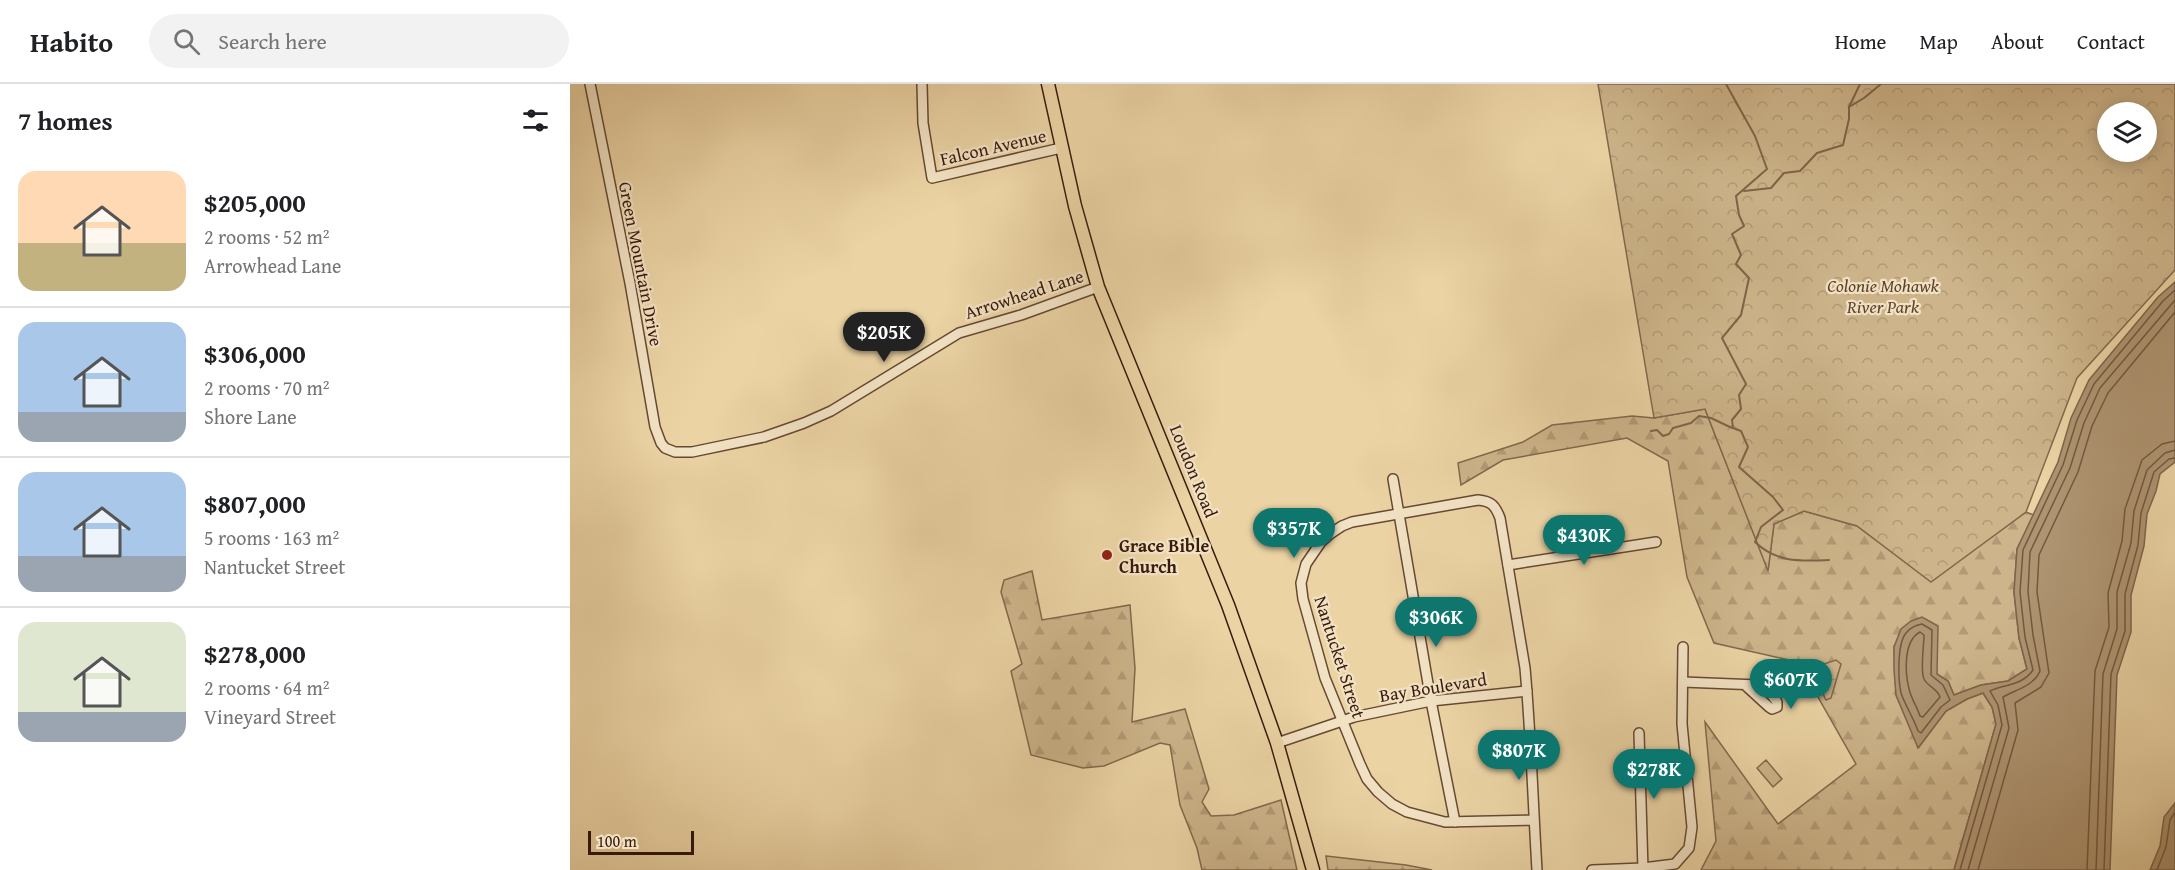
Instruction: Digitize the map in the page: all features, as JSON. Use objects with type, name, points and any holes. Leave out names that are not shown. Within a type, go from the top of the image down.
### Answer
[{"type":"main road","name":"Loudon Road","points":[[1048,84],[1061,148],[1098,287],[1228,604],[1277,742],[1313,870]]},
{"type":"street","name":"Green Mountain Drive","points":[[590,84],[630,283],[655,427],[665,448]]},
{"type":"street","name":"Falcon Avenue","points":[[922,84],[924,123],[932,178],[1061,148]]},
{"type":"street","name":"Arrowhead Lane","points":[[665,448],[675,452],[692,452],[764,437],[804,423],[855,397],[958,333],[1021,315],[1098,287]]},
{"type":"street","points":[[1393,479],[1431,701],[1455,822]]},
{"type":"street","name":"Nantucket Street","points":[[1534,820],[1455,822],[1430,819],[1407,812],[1392,804],[1378,792],[1364,772],[1325,678],[1305,610],[1302,590],[1303,574],[1313,552],[1330,534],[1352,522],[1400,513],[1478,500],[1493,504],[1500,518],[1522,645],[1527,691],[1537,870]]},
{"type":"street","points":[[1508,565],[1656,542]]},
{"type":"street","points":[[1592,870],[1643,869],[1675,864],[1689,848],[1692,827],[1682,724],[1683,647]]},
{"type":"street","points":[[1683,682],[1714,681],[1745,685]]},
{"type":"street","name":"Bay Boulevard","points":[[1277,742],[1343,721],[1431,701],[1527,691]]},
{"type":"street","points":[[1639,733],[1643,869]]},
{"type":"green space","name":"Colonie Mohawk River Park","points":[[1598,84],[2175,84],[2175,270],[2077,378],[2026,512],[1931,582],[1857,526],[1804,511],[1774,524],[1768,571],[1705,409],[1654,418]]},
{"type":"green space","points":[[1705,409],[1768,570],[1774,524],[1804,511],[1857,526],[1931,581],[2026,512],[2034,515],[2017,549],[2014,592],[2019,638],[2027,669],[2008,681],[1981,685],[1954,695],[1948,681],[1894,647],[1896,695],[1919,747],[1946,711],[1967,699],[1983,693],[1992,707],[1996,724],[1954,870],[1701,870],[1716,841],[1705,722],[1778,824],[1856,764],[1798,662],[1714,643],[1687,577],[1668,461],[1627,438],[1503,460],[1461,485],[1458,463],[1523,442],[1552,425],[1632,416],[1654,418]]},
{"type":"green space","points":[[1032,571],[1042,620],[1130,605],[1135,668],[1132,722],[1185,709],[1209,789],[1202,802],[1211,816],[1234,815],[1281,800],[1297,870],[1202,870],[1197,848],[1180,805],[1170,745],[1160,743],[1104,766],[1083,768],[1031,755],[1011,671],[1022,664],[1001,592],[1004,580]]},
{"type":"green space","points":[[1836,660],[1841,664],[1831,698],[1826,700],[1822,687],[1824,664]]},
{"type":"green space","points":[[1766,760],[1782,779],[1773,787],[1757,768]]},
{"type":"green space","points":[[1326,856],[1406,865],[1432,870],[1328,870]]},
{"type":"water","points":[[2175,282],[2175,462],[2160,474],[2147,514],[2144,546],[2131,595],[2131,632],[2117,675],[2110,870],[1954,870],[1996,724],[1992,707],[1983,693],[1967,699],[1946,711],[1918,748],[1896,695],[1894,647],[1901,629],[1911,621],[1922,617],[1938,626],[1937,674],[1948,681],[1954,695],[1981,685],[2008,681],[2027,669],[2019,638],[2014,592],[2017,549],[2058,462],[2071,418],[2089,380],[2158,297]]},
{"type":"water","points":[[2175,803],[2175,870],[2150,870],[2160,846],[2164,817]]},
{"type":"waterway","points":[[1726,84],[1755,136],[1767,169],[1736,196],[1739,215],[1744,226],[1732,234],[1741,255],[1736,264],[1749,278],[1741,315],[1722,338],[1746,384],[1739,395],[1741,409],[1732,420],[1733,428],[1741,431],[1748,447],[1739,467],[1773,497],[1783,510],[1761,527],[1755,542],[1763,549],[1780,557],[1799,560],[1829,560]]},
{"type":"waterway","points":[[1744,191],[1771,188],[1784,173],[1800,171],[1817,153],[1843,145],[1849,119],[1849,107],[1860,84]]},
{"type":"waterway","points":[[1849,107],[1881,84]]},
{"type":"waterway","points":[[1651,431],[1657,430],[1663,436],[1669,434],[1673,428],[1691,423],[1699,416],[1711,418],[1732,428]]},
{"type":"place","name":"Grace Bible Church","points":[[1107,555]]}]
